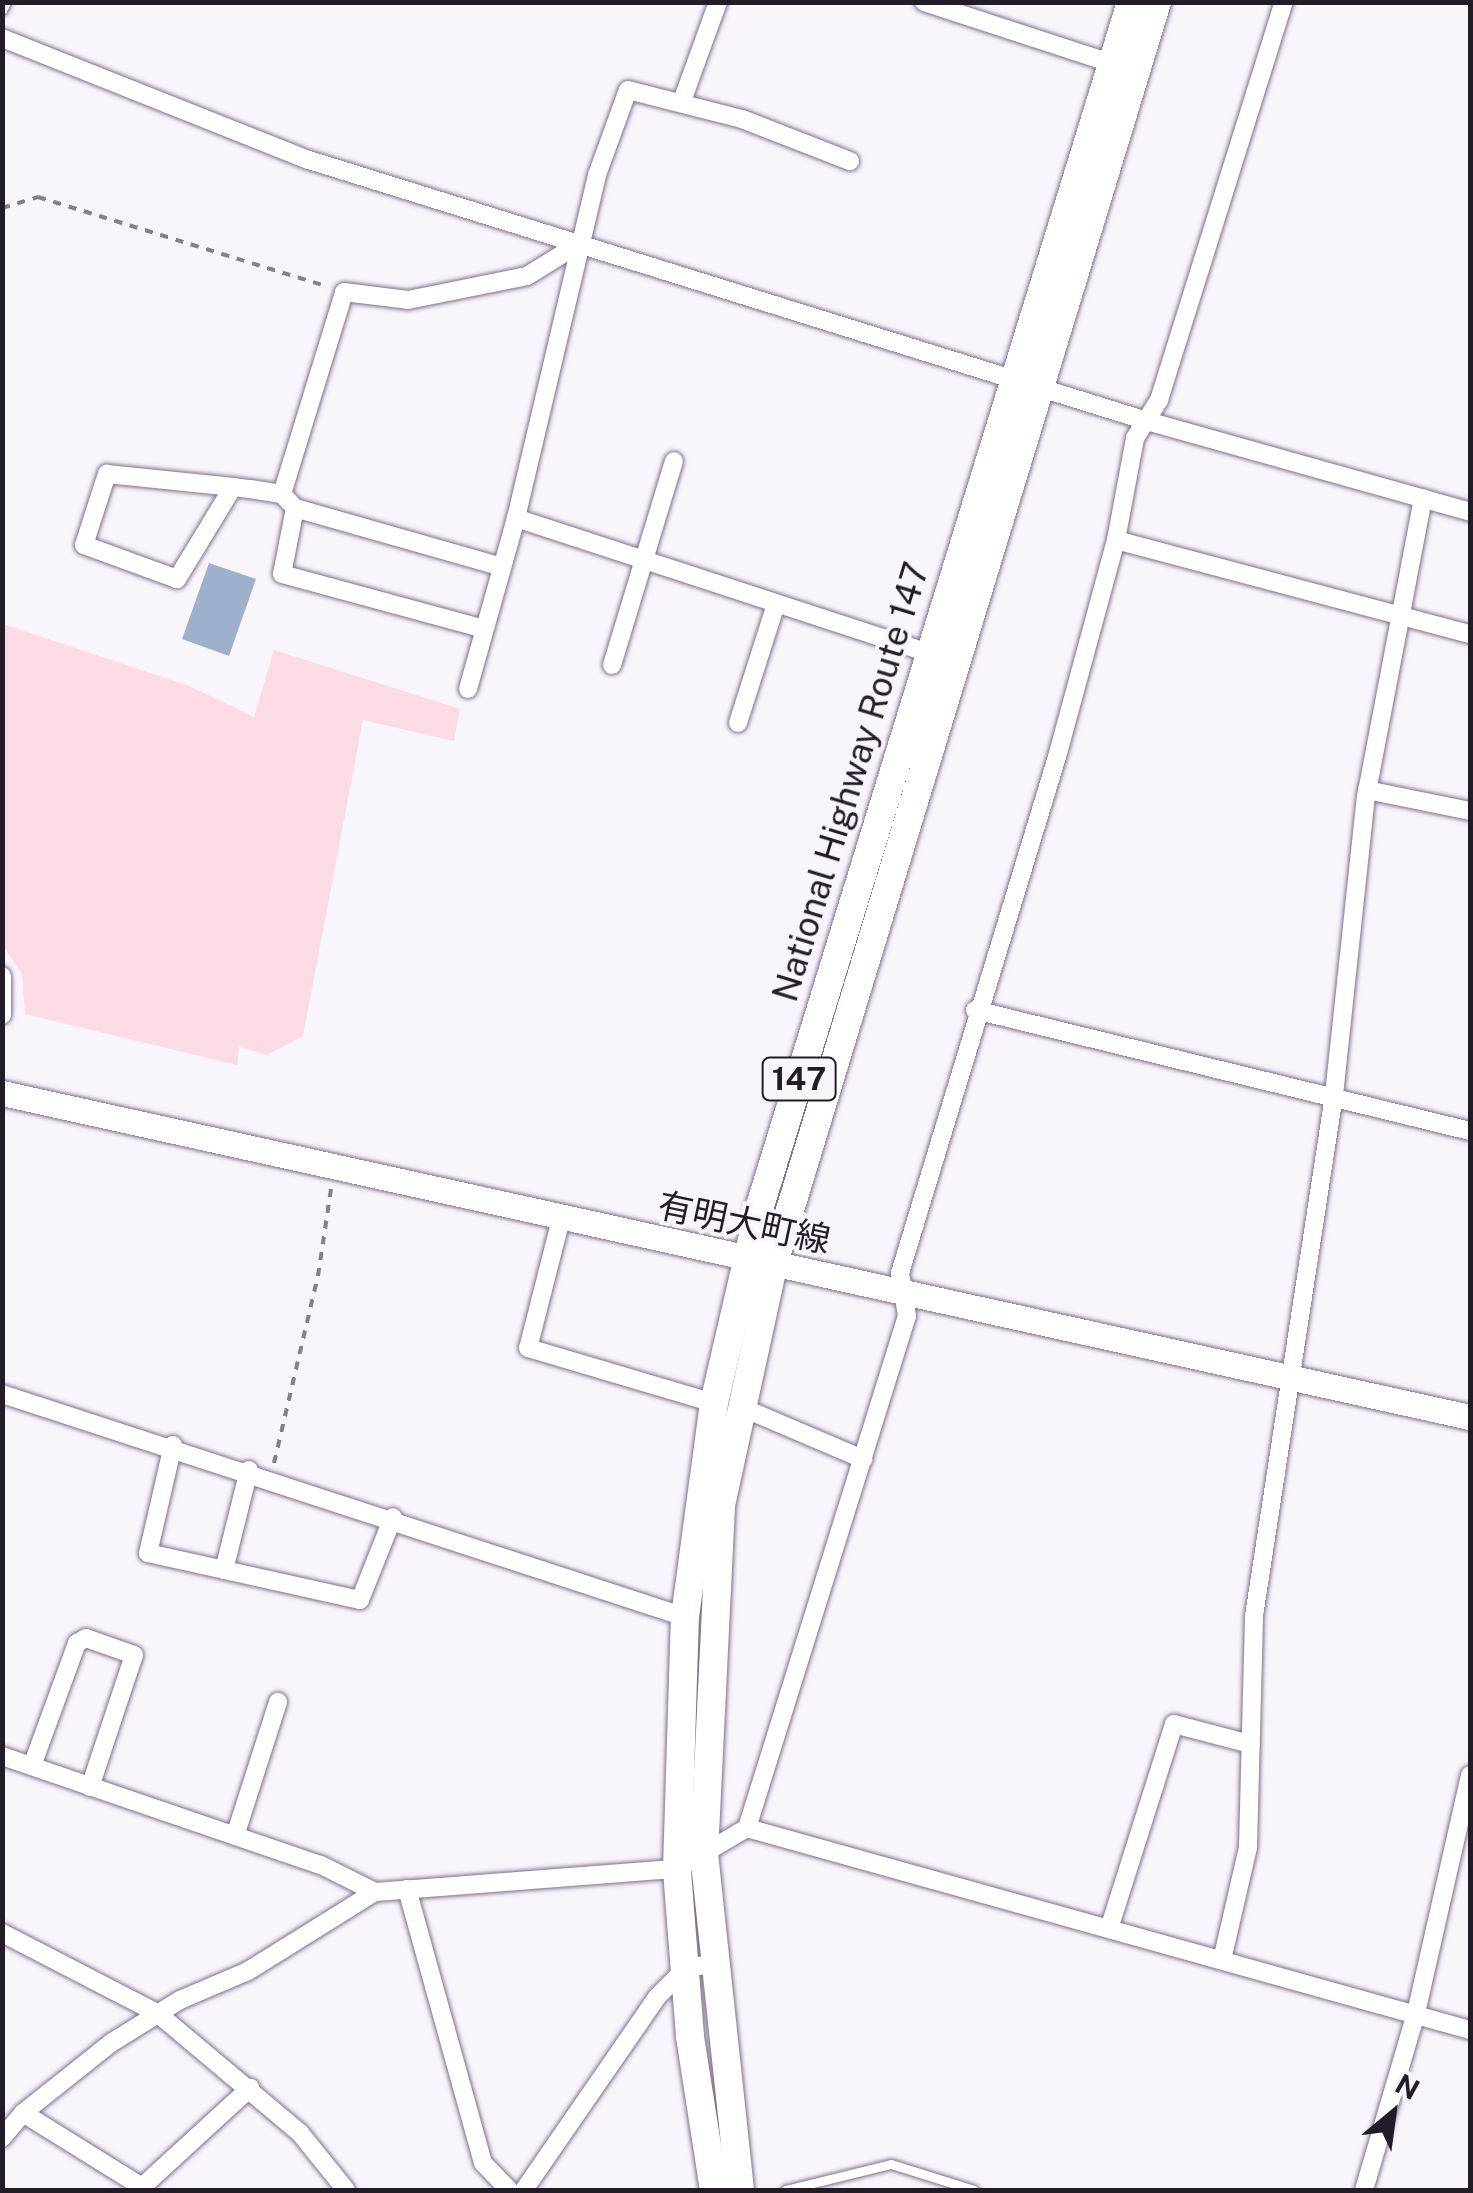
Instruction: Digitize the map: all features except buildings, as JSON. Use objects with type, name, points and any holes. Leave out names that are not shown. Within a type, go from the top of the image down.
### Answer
[{"type":"highway","name":"National Highway Route 147","points":[[1026,383],[1130,2]]},
{"type":"highway","name":"National Highway Route 147","points":[[714,2190],[698,1966],[710,1620],[727,1405],[744,1259],[942,658],[1026,383],[1157,2]]},
{"type":"highway","name":"National Highway Route 147","points":[[740,2190],[677,1869],[685,1617],[727,1405],[773,1266],[942,658]]},
{"type":"main road","name":"有明大町線","points":[[2,1093],[1288,1380],[1470,1417]]},
{"type":"street","points":[[682,101],[718,2]]},
{"type":"street","points":[[924,2],[1111,63]]},
{"type":"street","points":[[2,2138],[24,2113],[158,2012],[248,1971],[375,1892],[677,1869],[747,1828],[907,1316],[900,1273],[975,1010],[1057,756],[1116,540],[1135,438],[1147,421],[1284,2]]},
{"type":"street","points":[[2,38],[309,160],[1147,421],[1470,512]]},
{"type":"street","points":[[468,688],[516,518],[596,175],[628,90],[682,101],[850,161]]},
{"type":"street","points":[[484,628],[282,574],[289,501],[344,292],[408,300],[527,276],[582,242]]},
{"type":"street","points":[[612,664],[674,461]]},
{"type":"street","points":[[232,487],[177,579],[84,545],[106,474],[232,487],[502,567]]},
{"type":"street","points":[[1222,1960],[1248,1846],[1254,1616],[1334,1096],[1367,790],[1397,615],[1423,498]]},
{"type":"street","points":[[516,518],[942,658]]},
{"type":"street","points":[[1116,540],[1470,634]]},
{"type":"street","points":[[738,723],[776,604]]},
{"type":"street","points":[[1367,790],[1470,811]]},
{"type":"street","points":[[2,976],[2,1015]]},
{"type":"street","points":[[975,1010],[1470,1131]]},
{"type":"street","points":[[561,1219],[528,1348],[727,1405],[863,1459]]},
{"type":"street","points":[[2,1394],[249,1470],[685,1617]]},
{"type":"street","points":[[172,1445],[148,1552],[360,1600],[393,1518]]},
{"type":"street","points":[[224,1570],[249,1470]]},
{"type":"street","points":[[32,1766],[78,1643],[86,1638],[134,1656],[90,1786]]},
{"type":"street","points":[[235,1836],[278,1702]]},
{"type":"street","points":[[1108,1928],[1174,1724],[1250,1744]]},
{"type":"street","points":[[2,1756],[321,1864],[375,1892]]},
{"type":"street","points":[[1364,2190],[1416,2013],[1470,1775]]},
{"type":"street","points":[[747,1828],[1470,2030]]},
{"type":"street","points":[[407,1889],[483,2163],[510,2190]]},
{"type":"street","points":[[2,1933],[158,2012],[300,2133],[346,2190]]},
{"type":"street","points":[[524,2190],[656,1997],[698,1966]]},
{"type":"street","points":[[24,2113],[141,2189],[250,2088]]},
{"type":"lane","points":[[2,10],[6,2]]},
{"type":"lane","points":[[786,2190],[891,2164],[974,2190]]},
{"type":"path","points":[[2,208],[38,197],[344,292]]},
{"type":"path","points":[[270,1477],[318,1276],[334,1168]]},
{"type":"shaded area","points":[[3,624],[189,686],[254,717],[274,650],[460,709],[454,741],[363,720],[303,1036],[267,1055],[239,1047],[237,1065],[25,1014],[22,974],[3,946]]},
{"type":"water","points":[[209,563],[256,579],[229,656],[182,639]]}]
